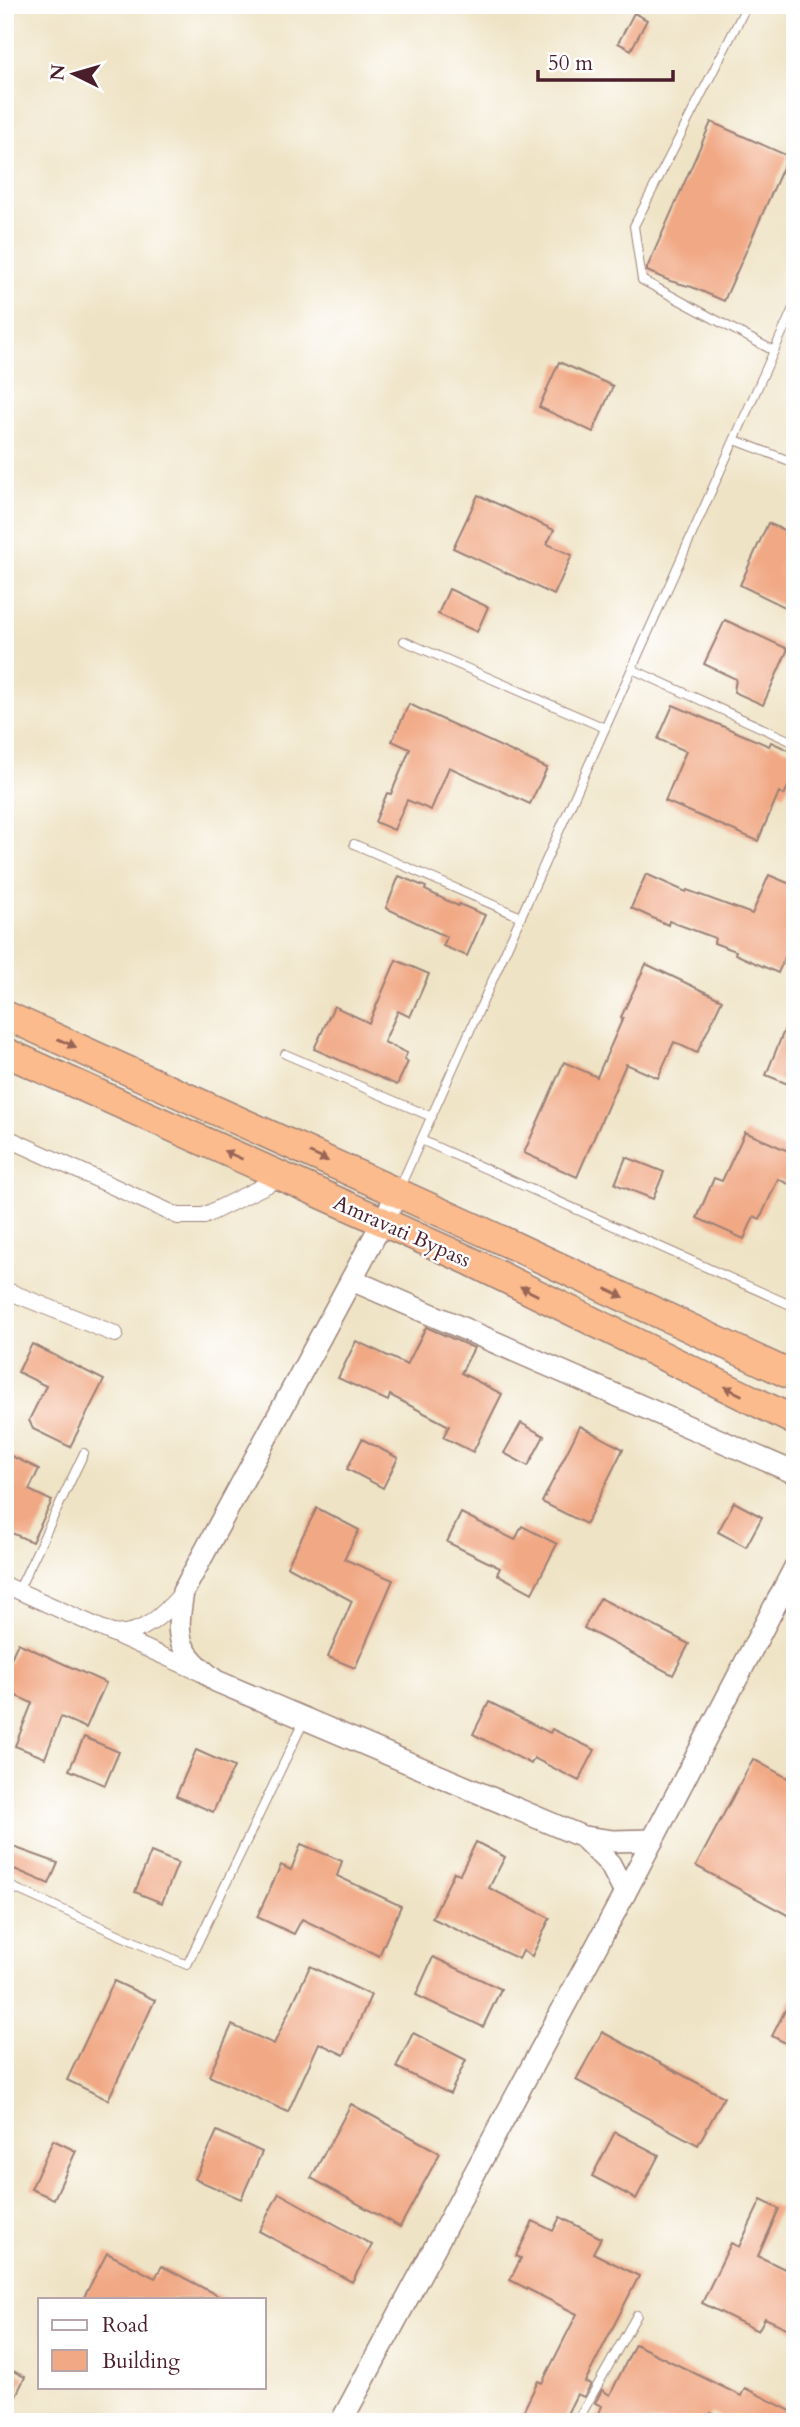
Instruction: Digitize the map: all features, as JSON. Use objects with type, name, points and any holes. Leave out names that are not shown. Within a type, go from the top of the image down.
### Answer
[{"type":"highway","name":"Amravati Bypass","points":[[5,1015],[795,1377]]},
{"type":"highway","name":"Amravati Bypass","points":[[5,1052],[468,1260],[795,1421]]},
{"type":"street","points":[[5,1137],[178,1216],[204,1216],[282,1177]]},
{"type":"street","points":[[106,1633],[120,1634],[139,1630],[164,1614],[183,1592],[398,1193]]},
{"type":"street","points":[[352,1280],[795,1473]]},
{"type":"street","points":[[5,1290],[115,1334]]},
{"type":"street","points":[[341,2422],[625,1894],[795,1567]]},
{"type":"street","points":[[12,1588],[216,1681],[583,1837],[612,1841],[653,1840]]},
{"type":"street","points":[[183,1592],[178,1621],[181,1645],[196,1665],[216,1681]]},
{"type":"street","points":[[583,1837],[610,1864],[625,1894]]},
{"type":"lane","points":[[747,5],[634,226],[642,280],[774,351]]},
{"type":"lane","points":[[398,1193],[795,304]]},
{"type":"lane","points":[[735,440],[795,463]]},
{"type":"lane","points":[[404,641],[606,728]]},
{"type":"lane","points":[[632,669],[795,743]]},
{"type":"lane","points":[[354,844],[520,917]]},
{"type":"lane","points":[[285,1054],[432,1116]]},
{"type":"lane","points":[[421,1140],[795,1307]]},
{"type":"lane","points":[[12,1588],[84,1453]]},
{"type":"lane","points":[[5,1884],[187,1965],[305,1718]]},
{"type":"lane","points":[[577,2422],[637,2315]]},
{"type":"building","points":[[634,13],[647,20],[631,50],[618,43]]},
{"type":"building","points":[[711,122],[788,156],[724,301],[647,271]]},
{"type":"building","points":[[559,362],[613,386],[593,432],[539,407]]},
{"type":"building","points":[[478,495],[554,530],[547,544],[572,555],[554,595],[453,548]]},
{"type":"building","points":[[768,523],[795,535],[795,612],[740,585]]},
{"type":"building","points":[[449,589],[488,607],[477,632],[438,614]]},
{"type":"building","points":[[725,620],[788,649],[763,705],[734,692],[736,679],[704,664]]},
{"type":"building","points":[[409,704],[547,768],[530,804],[449,767],[431,810],[407,800],[394,830],[375,822],[387,793],[391,794],[410,749],[392,741]]},
{"type":"building","points":[[673,705],[769,746],[771,742],[795,753],[795,773],[784,795],[779,792],[758,841],[665,801],[686,751],[658,739]]},
{"type":"building","points":[[646,874],[686,892],[687,890],[752,914],[769,875],[795,886],[795,934],[778,973],[714,943],[715,938],[669,921],[668,925],[631,908]]},
{"type":"building","points":[[399,876],[426,887],[425,890],[458,906],[459,904],[485,915],[467,956],[443,946],[447,937],[386,908]]},
{"type":"building","points":[[396,960],[429,974],[410,1017],[398,1011],[384,1042],[407,1053],[404,1060],[408,1062],[397,1085],[314,1049],[334,1006],[369,1023]]},
{"type":"building","points":[[646,964],[722,1000],[697,1053],[674,1042],[658,1078],[626,1064],[577,1177],[524,1153],[564,1062],[597,1077]]},
{"type":"building","points":[[795,1006],[795,1087],[766,1075]]},
{"type":"building","points":[[745,1132],[795,1154],[795,1187],[778,1179],[760,1219],[754,1216],[744,1239],[697,1218],[714,1178],[722,1181]]},
{"type":"building","points":[[626,1157],[664,1172],[653,1199],[615,1184]]},
{"type":"building","points":[[426,1327],[474,1348],[461,1373],[502,1394],[473,1452],[443,1437],[449,1426],[390,1395],[388,1401],[338,1378],[356,1341],[407,1365]]},
{"type":"building","points":[[32,1344],[104,1380],[70,1447],[33,1429],[29,1420],[46,1386],[18,1372]]},
{"type":"building","points":[[521,1423],[544,1436],[528,1466],[504,1453]]},
{"type":"building","points":[[580,1426],[623,1449],[586,1524],[542,1502]]},
{"type":"building","points":[[362,1439],[398,1458],[383,1488],[347,1469]]},
{"type":"building","points":[[5,1453],[39,1469],[29,1490],[52,1501],[32,1542],[5,1530]]},
{"type":"building","points":[[734,1502],[762,1517],[746,1547],[718,1532]]},
{"type":"building","points":[[317,1508],[359,1530],[344,1559],[393,1580],[355,1668],[328,1657],[352,1601],[287,1566]]},
{"type":"building","points":[[461,1513],[515,1540],[522,1526],[557,1544],[532,1593],[497,1574],[500,1568],[447,1542]]},
{"type":"building","points":[[600,1598],[689,1644],[673,1675],[584,1628]]},
{"type":"building","points":[[18,1643],[106,1683],[86,1728],[61,1717],[45,1758],[15,1746],[32,1703],[5,1691],[5,1671]]},
{"type":"building","points":[[489,1702],[550,1733],[552,1729],[595,1750],[579,1781],[534,1758],[531,1764],[473,1734]]},
{"type":"building","points":[[84,1737],[119,1752],[105,1785],[69,1770]]},
{"type":"building","points":[[196,1750],[234,1767],[213,1812],[176,1796]]},
{"type":"building","points":[[753,1759],[795,1782],[795,1919],[696,1866]]},
{"type":"building","points":[[476,1842],[505,1857],[489,1888],[550,1918],[532,1956],[523,1951],[519,1959],[432,1918],[454,1872],[460,1874]]},
{"type":"building","points":[[5,1844],[58,1863],[49,1884],[5,1865]]},
{"type":"building","points":[[301,1844],[342,1861],[337,1876],[401,1906],[379,1956],[302,1919],[294,1934],[257,1917],[281,1865],[291,1870]]},
{"type":"building","points":[[151,1852],[178,1863],[162,1903],[135,1892]]},
{"type":"building","points":[[433,1957],[501,1989],[483,2027],[416,1995]]},
{"type":"building","points":[[310,1966],[371,1995],[344,2055],[319,2043],[288,2112],[209,2076],[232,2025],[274,2044]]},
{"type":"building","points":[[114,1981],[155,2000],[108,2100],[67,2080]]},
{"type":"building","points":[[795,1991],[795,2048],[772,2036]]},
{"type":"building","points":[[602,2032],[724,2097],[698,2145],[576,2080]]},
{"type":"building","points":[[413,2033],[466,2060],[450,2094],[396,2067]]},
{"type":"building","points":[[351,2104],[440,2153],[400,2227],[311,2178]]},
{"type":"building","points":[[217,2131],[262,2152],[241,2199],[195,2179]]},
{"type":"building","points":[[615,2132],[659,2155],[636,2199],[592,2176]]},
{"type":"building","points":[[53,2140],[76,2151],[54,2199],[31,2189]]},
{"type":"building","points":[[279,2193],[372,2245],[352,2282],[259,2231]]},
{"type":"building","points":[[761,2200],[779,2209],[758,2256],[795,2274],[795,2332],[765,2318],[758,2331],[702,2303],[731,2243],[739,2247]]},
{"type":"building","points":[[560,2217],[601,2238],[593,2253],[639,2276],[585,2382],[591,2384],[584,2397],[577,2394],[563,2422],[518,2422],[538,2381],[542,2383],[577,2314],[510,2280],[521,2258],[516,2256],[533,2221],[553,2231]]},
{"type":"building","points":[[107,2253],[155,2278],[162,2266],[222,2298],[84,2298]]},
{"type":"building","points":[[635,2344],[741,2396],[745,2388],[795,2413],[795,2422],[730,2422],[711,2413],[707,2422],[595,2422],[602,2406],[595,2403],[602,2390],[610,2395]]},
{"type":"building","points":[[5,2367],[25,2377],[5,2418]]}]
